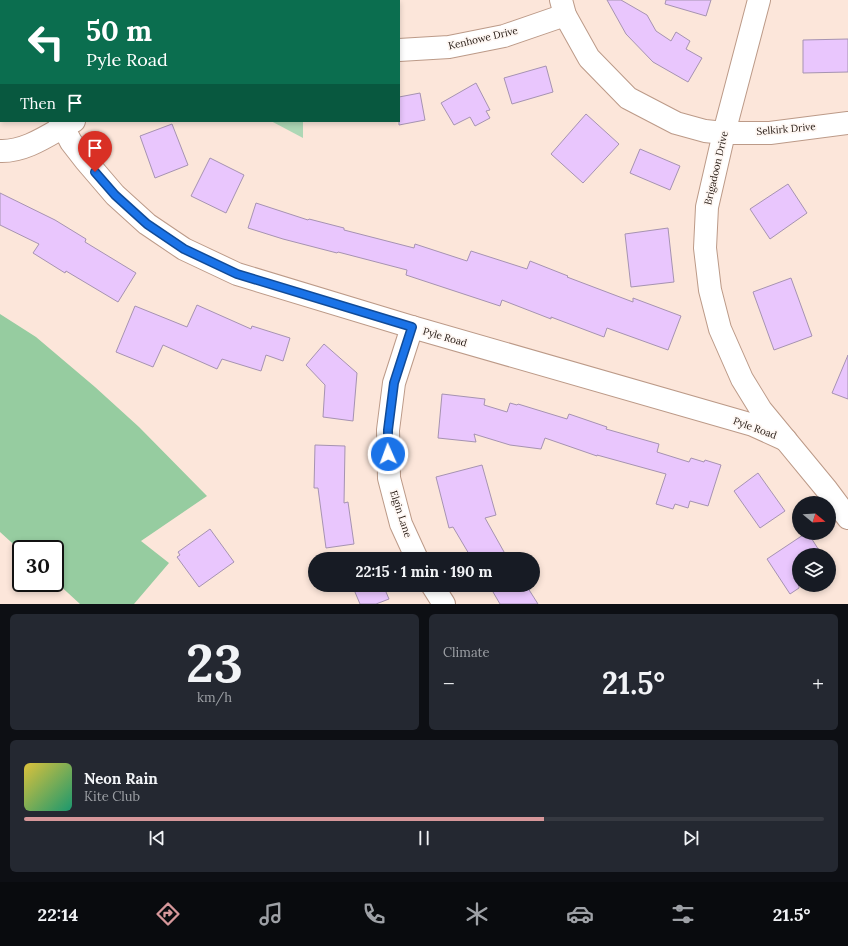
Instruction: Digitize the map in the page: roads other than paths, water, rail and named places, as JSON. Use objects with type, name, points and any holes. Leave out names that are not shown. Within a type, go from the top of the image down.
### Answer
[{"type":"street","name":"Brigadoon Drive","points":[[759,0],[724,132],[707,207],[705,248],[710,290],[720,329],[742,379],[761,410],[786,440]]},
{"type":"street","name":"Selkirk Drive","points":[[563,8],[589,58],[628,98],[676,123],[705,131],[770,133],[848,123]]},
{"type":"street","name":"Kenhowe Drive","points":[[400,50],[449,47],[504,36],[563,8]]},
{"type":"street","points":[[0,151],[16,149],[36,142],[65,123]]},
{"type":"street","name":"Pyle Road","points":[[65,123],[71,142],[115,195],[147,224],[184,249],[237,274],[412,327],[753,425],[786,440],[848,518]]},
{"type":"street","name":"Elgin Lane","points":[[412,327],[394,383],[388,430],[389,478],[402,524],[414,552]]},
{"type":"street","points":[[436,592],[444,604]]}]
